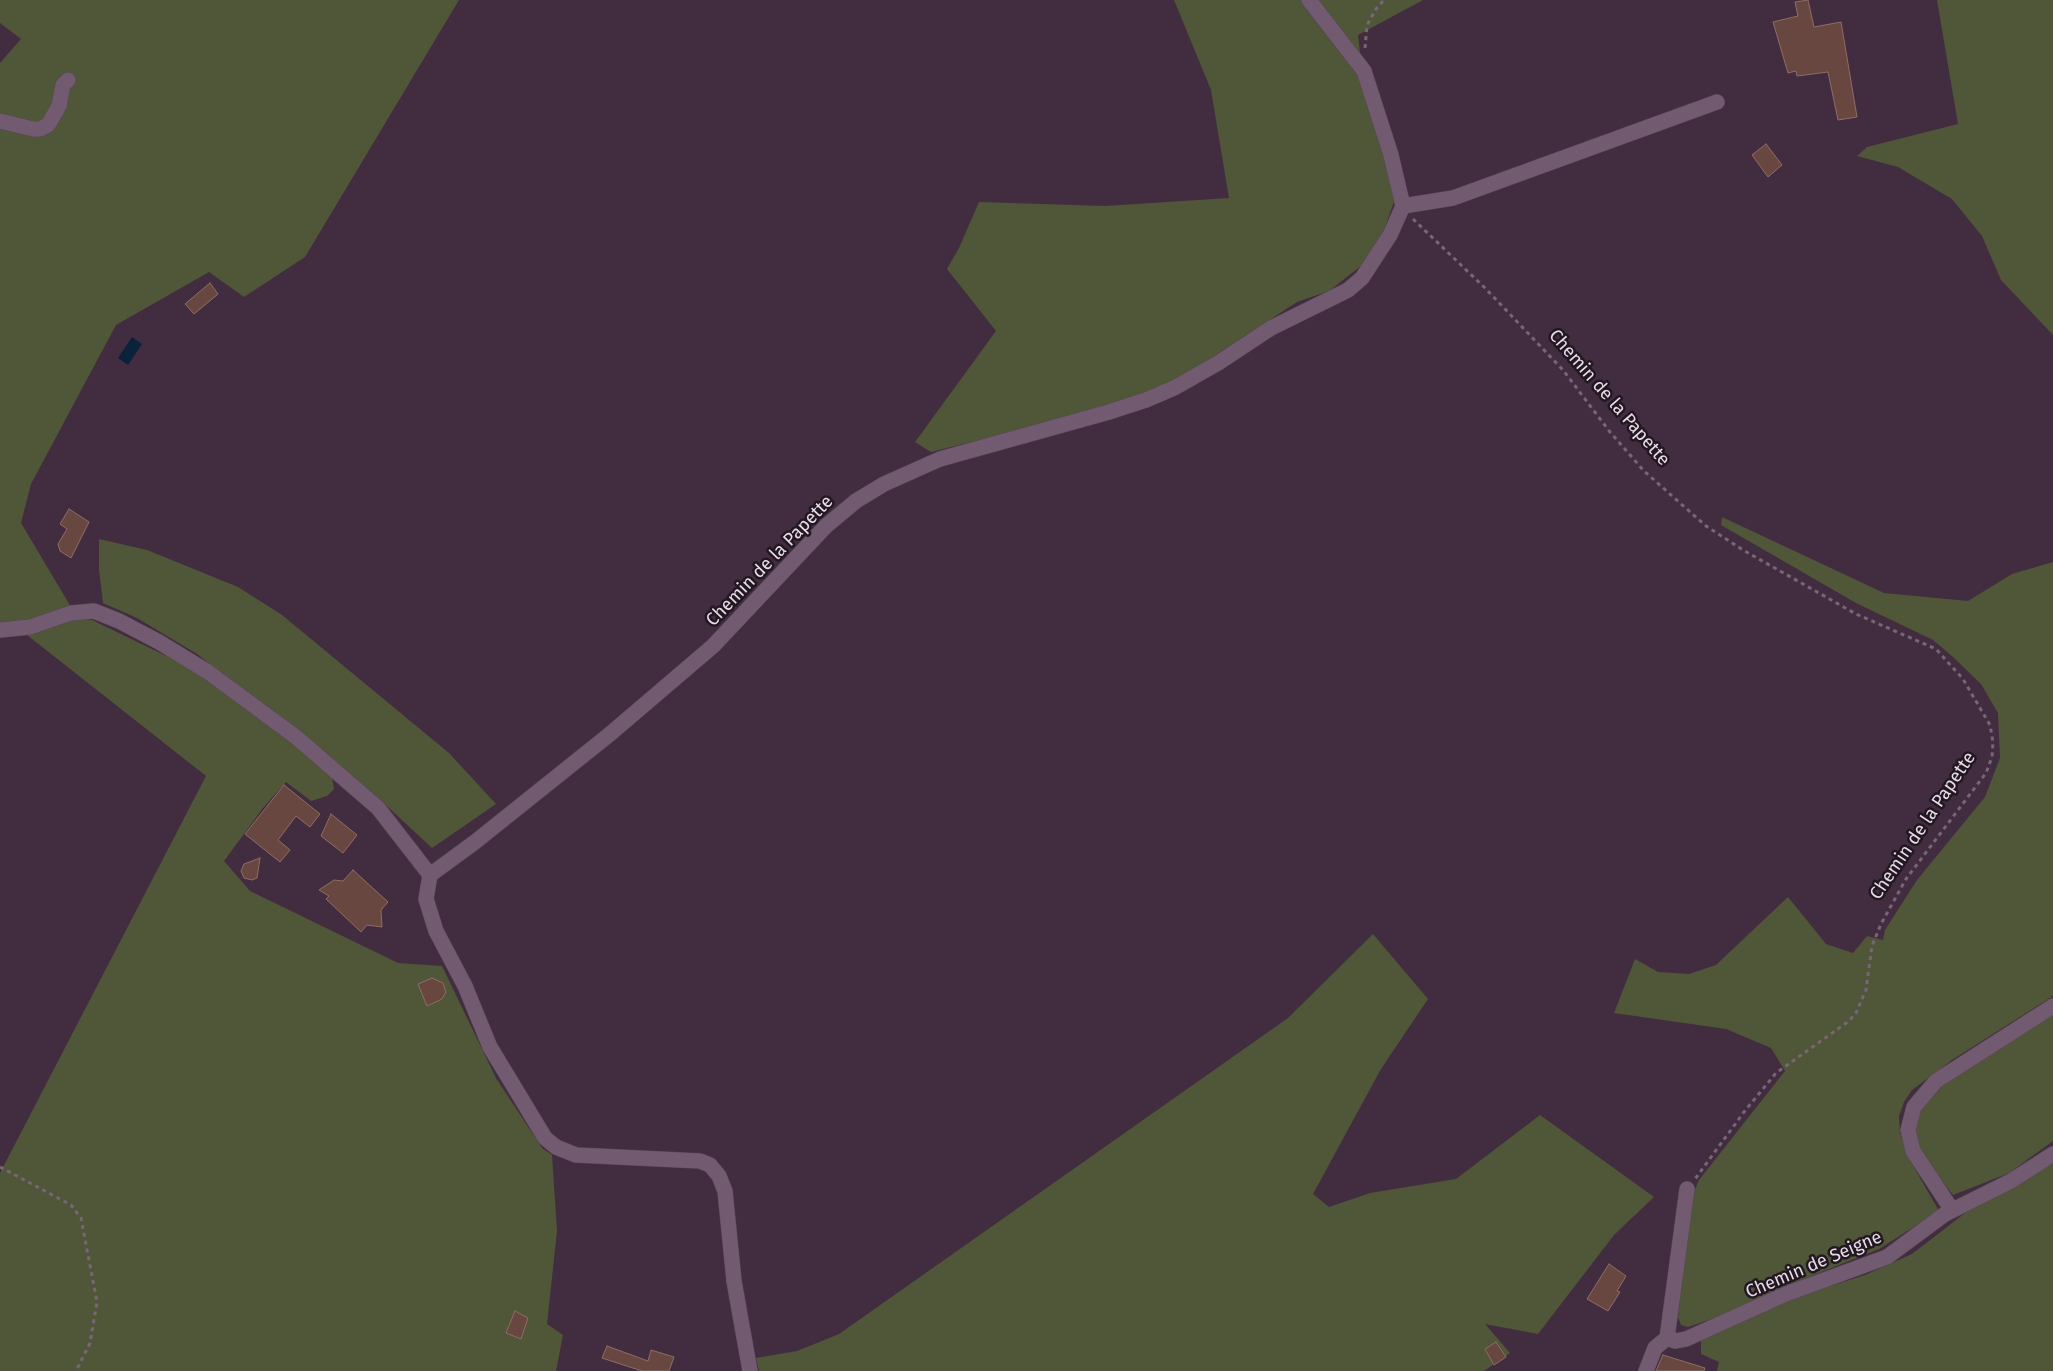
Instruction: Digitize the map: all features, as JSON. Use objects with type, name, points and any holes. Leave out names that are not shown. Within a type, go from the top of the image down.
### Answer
[{"type":"street","points":[[1308,0],[1364,71],[1391,155],[1403,206],[1453,198],[1717,102]]},
{"type":"street","points":[[0,122],[40,130],[48,125],[54,117],[59,106],[60,92],[68,80]]},
{"type":"street","name":"Chemin de la Papette","points":[[429,880],[602,740],[713,646],[826,526],[856,501],[884,484],[940,459],[1109,412],[1174,388],[1218,363],[1270,328],[1348,290],[1362,278],[1390,235],[1403,206]]},
{"type":"street","points":[[0,630],[30,627],[82,610],[94,611],[119,620],[208,672],[296,737],[378,808],[429,880],[426,899],[428,911],[436,931],[465,986],[490,1047],[545,1138],[556,1147],[576,1155],[700,1161],[710,1165],[719,1176],[725,1190],[734,1281],[750,1371]]},
{"type":"street","points":[[1952,1210],[1913,1151],[1908,1130],[1914,1107],[1936,1080],[2053,1006]]},
{"type":"street","name":"Chemin de Seigne","points":[[1668,1338],[1675,1341],[1686,1339],[1786,1294],[1887,1257],[1952,1210],[2011,1181],[2053,1154]]},
{"type":"street","points":[[1646,1371],[1655,1348],[1668,1338],[1686,1189]]},
{"type":"path","points":[[1364,71],[1367,25],[1376,9],[1384,0]]},
{"type":"path","name":"Chemin de la Papette","points":[[1403,206],[1413,220],[1485,288],[1563,370],[1610,432],[1644,471],[1706,526],[1743,550],[1856,614],[1936,648],[1963,679],[1990,725],[1993,742],[1992,757],[1986,773],[1906,880],[1881,924],[1872,946],[1866,990],[1856,1013],[1849,1021],[1776,1073],[1686,1189]]},
{"type":"path","points":[[0,1167],[71,1205],[81,1218],[97,1302],[90,1343],[76,1371]]},
{"type":"green space","points":[[0,0],[459,0],[305,257],[244,297],[209,272],[116,325],[31,484],[21,523],[71,607],[36,621],[0,624],[0,63],[21,39],[0,23]]},
{"type":"green space","points":[[1174,0],[1423,0],[1358,35],[1365,98],[1385,155],[1394,202],[1382,235],[1362,265],[1329,291],[1297,302],[1176,381],[1105,409],[931,452],[915,442],[996,331],[947,269],[959,248],[979,202],[1105,206],[1229,198],[1211,90]]},
{"type":"green space","points":[[1937,0],[2053,0],[2053,335],[2001,280],[1982,236],[1952,199],[1898,167],[1857,156],[1867,147],[1958,124]]},
{"type":"green space","points":[[1722,517],[1884,593],[1968,601],[2012,574],[2053,562],[2053,996],[1952,1060],[1912,1090],[1904,1102],[1899,1116],[1900,1133],[1907,1155],[1939,1211],[1879,1249],[1774,1291],[1738,1310],[1688,1327],[1681,1325],[1678,1317],[1691,1199],[1699,1180],[1785,1071],[1771,1048],[1726,1029],[1614,1013],[1635,959],[1658,972],[1689,974],[1716,965],[1788,897],[1826,944],[1853,953],[1867,936],[1883,940],[1885,930],[1917,880],[1985,797],[2000,758],[1998,713],[1981,684],[1953,657],[1933,640],[1856,603],[1721,525]]},
{"type":"green space","points":[[99,539],[147,550],[238,587],[282,615],[449,753],[496,804],[432,848],[375,795],[197,654],[137,618],[103,603],[99,569]]},
{"type":"green space","points":[[76,619],[92,620],[187,666],[331,772],[334,789],[327,796],[311,801],[286,782],[263,808],[224,861],[250,891],[398,963],[442,966],[496,1078],[542,1148],[552,1155],[557,1231],[547,1324],[563,1335],[556,1371],[0,1371],[0,1173],[206,776],[27,635]]},
{"type":"green space","points":[[1373,934],[1428,999],[1381,1069],[1313,1194],[1329,1207],[1370,1193],[1456,1179],[1540,1115],[1654,1197],[1614,1235],[1538,1334],[1485,1324],[1510,1353],[1484,1371],[759,1371],[756,1358],[797,1351],[839,1334],[1288,1018]]},
{"type":"green space","points":[[2053,1014],[2053,1141],[2009,1173],[1953,1195],[1922,1155],[1915,1142],[1913,1125],[1919,1110],[1953,1074]]},
{"type":"green space","points":[[2053,1162],[2053,1371],[1717,1371],[1719,1362],[1701,1354],[1701,1339],[1792,1298],[1865,1275],[1912,1254],[1978,1203]]},
{"type":"water","points":[[132,337],[142,344],[128,365],[118,358]]},
{"type":"building","points":[[1808,0],[1814,27],[1841,22],[1857,117],[1838,120],[1828,72],[1797,76],[1796,71],[1788,73],[1773,22],[1798,16],[1795,2]]},
{"type":"building","points":[[1766,144],[1782,165],[1768,177],[1752,155]]},
{"type":"building","points":[[210,283],[218,294],[194,314],[185,304]]},
{"type":"building","points":[[69,509],[89,522],[71,558],[60,551],[58,544],[67,529],[60,524]]},
{"type":"building","points":[[284,785],[320,814],[310,827],[296,816],[278,840],[290,850],[280,862],[245,834]]},
{"type":"building","points":[[331,814],[357,835],[343,853],[321,836]]},
{"type":"building","points":[[260,858],[257,878],[252,880],[244,878],[241,871],[244,864]]},
{"type":"building","points":[[353,870],[388,902],[381,910],[382,927],[367,925],[361,932],[326,899],[329,896],[319,890],[334,880],[343,881]]},
{"type":"building","points":[[432,978],[443,983],[446,992],[442,999],[427,1006],[418,984]]},
{"type":"building","points":[[1609,1264],[1626,1276],[1617,1291],[1620,1292],[1608,1311],[1587,1299]]},
{"type":"building","points":[[515,1311],[528,1318],[521,1339],[506,1333]]},
{"type":"building","points":[[1496,1342],[1506,1357],[1494,1365],[1485,1349]]},
{"type":"building","points":[[607,1346],[648,1361],[651,1350],[674,1357],[669,1371],[642,1371],[602,1358]]},
{"type":"building","points":[[1663,1355],[1705,1368],[1704,1371],[1656,1371]]}]
